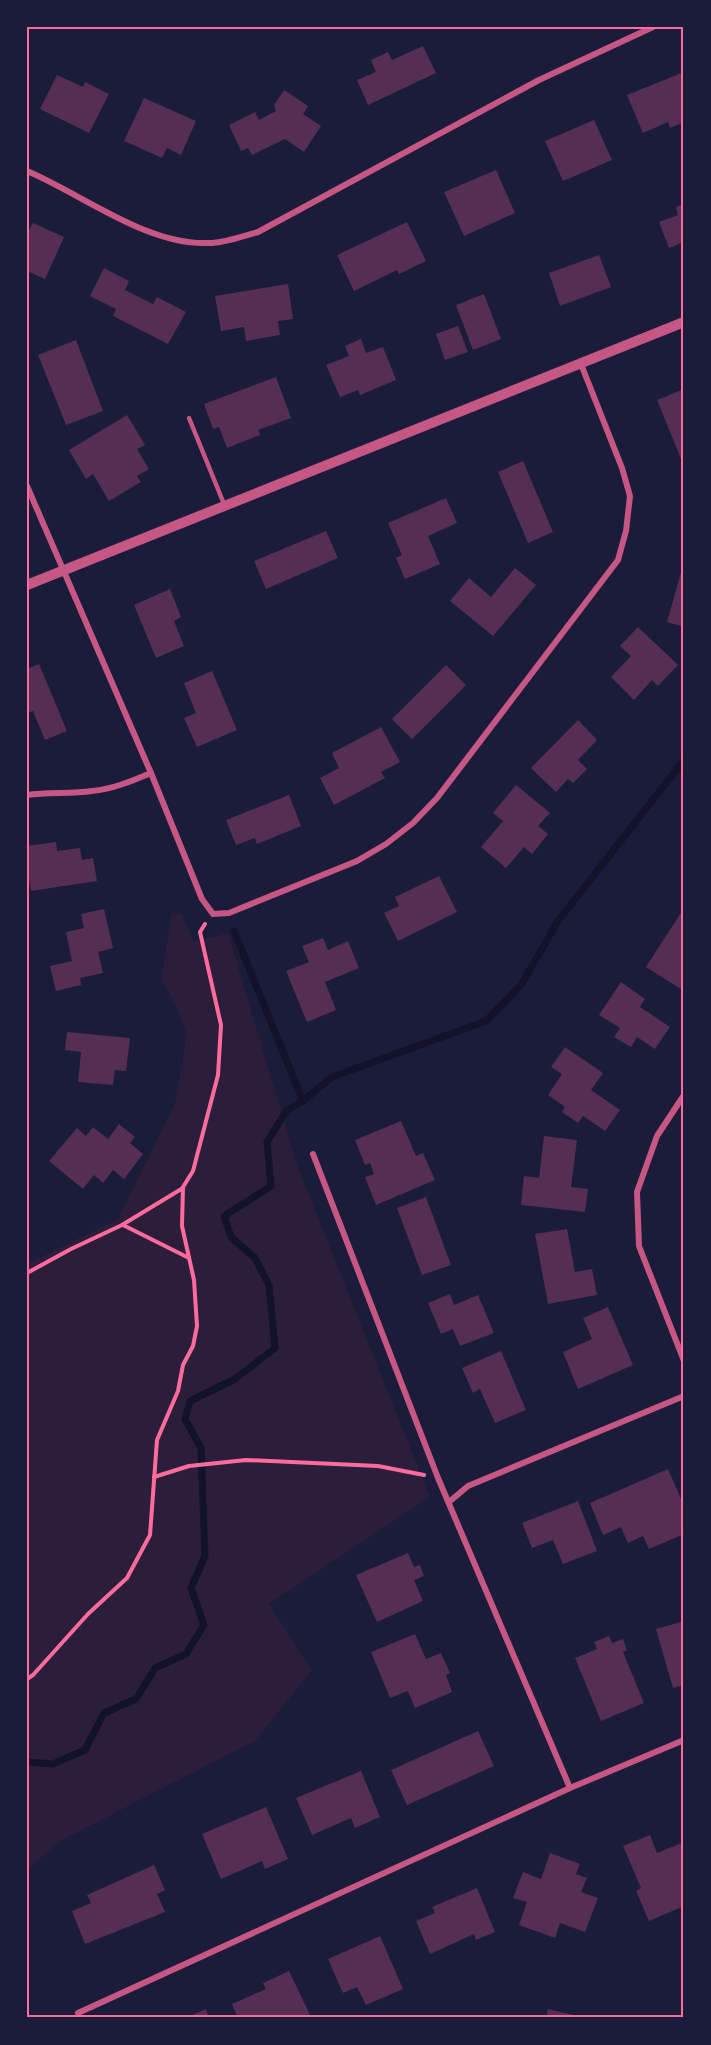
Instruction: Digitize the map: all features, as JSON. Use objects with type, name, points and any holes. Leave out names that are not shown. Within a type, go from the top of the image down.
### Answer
[{"type":"street","points":[[27,171],[106,212],[156,234],[184,241],[210,243],[258,232],[539,80],[653,27]]},
{"type":"street","points":[[27,585],[684,322]]},
{"type":"street","points":[[27,486],[151,773],[202,899],[213,914],[229,913],[357,861],[386,844],[412,823],[438,798],[618,560],[626,531],[630,496],[622,468],[581,364]]},
{"type":"street","points":[[27,795],[92,791],[126,783],[151,773]]},
{"type":"street","points":[[684,1095],[657,1136],[637,1192],[639,1246],[684,1360]]},
{"type":"street","points":[[313,1154],[438,1478],[570,1788]]},
{"type":"street","points":[[448,1502],[468,1486],[684,1396]]},
{"type":"street","points":[[78,2013],[570,1788],[684,1740]]},
{"type":"lane","points":[[189,418],[225,506]]},
{"type":"path","points":[[27,1680],[88,1614],[127,1578],[150,1535],[157,1440],[178,1391],[183,1365],[193,1346],[197,1326],[194,1280],[182,1226],[183,1187],[192,1171],[218,1075],[221,1025],[200,932],[213,914]]},
{"type":"path","points":[[27,1273],[70,1249],[122,1225],[183,1187]]},
{"type":"path","points":[[122,1225],[189,1258]]},
{"type":"path","points":[[154,1477],[189,1466],[246,1460],[378,1466],[438,1478]]},
{"type":"shaded area","points":[[172,912],[182,914],[194,942],[228,933],[297,1165],[430,1497],[269,1604],[312,1670],[255,1741],[64,1839],[27,1869],[27,1264],[118,1219],[175,1103],[187,1035],[175,1003],[161,980]]},
{"type":"building","points":[[423,46],[436,73],[368,105],[357,80],[376,72],[371,60],[388,52],[392,60]]},
{"type":"building","points":[[684,72],[684,122],[670,128],[668,122],[643,133],[627,95]]},
{"type":"building","points":[[57,75],[83,87],[85,82],[109,94],[89,133],[40,109]]},
{"type":"building","points":[[284,90],[308,106],[303,114],[321,126],[304,152],[285,139],[252,155],[248,148],[241,151],[229,125],[255,112],[259,120],[276,111],[274,105]]},
{"type":"building","points":[[144,98],[196,121],[181,155],[167,148],[162,158],[124,141]]},
{"type":"building","points":[[594,120],[612,160],[563,181],[545,141]]},
{"type":"building","points":[[496,170],[515,213],[464,236],[444,192]]},
{"type":"building","points":[[684,204],[684,242],[669,248],[659,222],[678,215],[676,207]]},
{"type":"building","points":[[407,222],[426,261],[399,274],[397,270],[354,291],[337,255]]},
{"type":"building","points":[[33,223],[64,237],[45,279],[27,271],[27,234]]},
{"type":"building","points":[[599,255],[611,287],[560,306],[549,273]]},
{"type":"building","points":[[104,268],[129,281],[125,290],[153,304],[157,297],[186,312],[168,344],[113,316],[116,309],[90,296]]},
{"type":"building","points":[[288,284],[293,319],[278,321],[280,335],[246,341],[244,327],[221,331],[215,296]]},
{"type":"building","points":[[484,294],[501,339],[473,350],[456,305]]},
{"type":"building","points":[[458,326],[468,352],[445,360],[436,334]]},
{"type":"building","points":[[361,339],[366,353],[383,347],[396,380],[360,395],[358,390],[340,397],[326,365],[349,356],[345,346]]},
{"type":"building","points":[[76,340],[103,411],[66,425],[38,355]]},
{"type":"building","points":[[276,377],[291,418],[258,430],[260,435],[227,448],[219,427],[213,429],[204,404]]},
{"type":"building","points":[[684,389],[684,466],[657,400]]},
{"type":"building","points":[[127,415],[145,445],[137,449],[149,469],[137,476],[141,482],[109,501],[93,474],[86,479],[69,450]]},
{"type":"building","points":[[523,461],[553,532],[528,543],[498,472]]},
{"type":"building","points":[[446,498],[457,523],[428,536],[440,564],[405,579],[396,558],[402,555],[388,523]]},
{"type":"building","points":[[326,531],[338,558],[266,589],[254,561]]},
{"type":"building","points":[[684,565],[684,627],[667,622]]},
{"type":"building","points":[[515,568],[536,585],[493,636],[450,601],[469,578],[491,597]]},
{"type":"building","points":[[170,589],[181,617],[174,621],[184,646],[156,658],[134,605]]},
{"type":"building","points":[[638,627],[678,665],[658,686],[652,680],[634,700],[611,677],[631,656],[620,646]]},
{"type":"building","points":[[39,664],[67,731],[45,740],[33,711],[27,713],[27,679],[29,678],[27,669]]},
{"type":"building","points":[[446,665],[466,685],[412,739],[392,719]]},
{"type":"building","points":[[212,671],[237,730],[197,747],[184,718],[196,713],[184,683]]},
{"type":"building","points":[[578,720],[597,740],[578,760],[587,769],[573,783],[568,779],[556,792],[531,768]]},
{"type":"building","points":[[381,727],[400,762],[381,772],[385,778],[334,805],[320,778],[339,768],[332,753]]},
{"type":"building","points":[[516,785],[550,813],[538,826],[548,834],[532,854],[524,847],[506,868],[481,847],[503,821],[493,813]]},
{"type":"building","points":[[289,795],[301,826],[257,844],[255,838],[236,845],[226,820]]},
{"type":"building","points":[[56,842],[57,851],[80,848],[82,860],[93,858],[97,881],[31,891],[27,846]]},
{"type":"building","points":[[439,876],[457,912],[398,941],[384,913],[399,906],[395,897]]},
{"type":"building","points":[[684,908],[684,991],[646,967]]},
{"type":"building","points":[[104,909],[113,948],[98,952],[103,973],[80,978],[81,985],[56,991],[50,966],[72,961],[66,932],[84,928],[81,914]]},
{"type":"building","points":[[323,938],[328,950],[348,941],[359,968],[325,982],[336,1010],[307,1022],[286,971],[309,962],[302,946]]},
{"type":"building","points":[[621,982],[645,999],[640,1007],[670,1027],[655,1049],[637,1037],[631,1047],[614,1037],[620,1028],[599,1015]]},
{"type":"building","points":[[67,1032],[130,1038],[126,1071],[115,1070],[113,1085],[78,1082],[81,1052],[65,1050]]},
{"type":"building","points":[[565,1047],[603,1073],[591,1090],[620,1110],[605,1131],[583,1116],[578,1123],[562,1112],[565,1107],[548,1095],[562,1074],[551,1067]]},
{"type":"building","points":[[401,1121],[416,1156],[423,1153],[435,1180],[376,1205],[365,1177],[374,1174],[370,1163],[365,1165],[355,1140]]},
{"type":"building","points":[[119,1124],[135,1137],[130,1143],[143,1154],[124,1179],[113,1170],[103,1183],[94,1175],[83,1189],[49,1161],[77,1128],[86,1136],[93,1127],[108,1139]]},
{"type":"building","points":[[544,1136],[577,1140],[571,1187],[588,1189],[585,1212],[521,1205],[524,1176],[539,1178]]},
{"type":"building","points":[[426,1197],[451,1265],[422,1275],[397,1208]]},
{"type":"building","points":[[567,1229],[575,1272],[592,1269],[597,1295],[548,1304],[535,1234]]},
{"type":"building","points":[[450,1294],[454,1305],[478,1295],[494,1333],[460,1346],[453,1329],[441,1334],[428,1303]]},
{"type":"building","points":[[608,1307],[633,1365],[578,1389],[563,1352],[592,1339],[583,1318]]},
{"type":"building","points":[[501,1351],[526,1410],[495,1423],[480,1389],[473,1393],[462,1368]]},
{"type":"building","points":[[668,1469],[684,1506],[684,1534],[649,1549],[643,1536],[628,1543],[621,1527],[603,1535],[590,1503]]},
{"type":"building","points":[[578,1501],[597,1551],[563,1564],[553,1540],[532,1548],[522,1523]]},
{"type":"building","points":[[408,1553],[414,1567],[420,1565],[424,1576],[414,1580],[423,1601],[377,1622],[356,1575]]},
{"type":"building","points":[[684,1621],[684,1685],[673,1688],[656,1629]]},
{"type":"building","points":[[415,1634],[426,1659],[441,1653],[450,1673],[446,1675],[452,1692],[415,1708],[408,1691],[390,1698],[371,1652]]},
{"type":"building","points":[[609,1636],[612,1643],[623,1639],[627,1650],[623,1652],[644,1703],[601,1721],[575,1658],[597,1649],[594,1642]]},
{"type":"building","points":[[478,1731],[494,1766],[407,1805],[391,1770]]},
{"type":"building","points":[[361,1771],[380,1817],[355,1828],[351,1818],[312,1835],[296,1798]]},
{"type":"building","points":[[266,1807],[288,1859],[265,1869],[262,1861],[221,1879],[202,1834]]},
{"type":"building","points":[[650,1835],[657,1853],[684,1842],[684,1877],[682,1878],[684,1906],[649,1921],[636,1891],[641,1888],[623,1846]]},
{"type":"building","points":[[550,1853],[580,1864],[576,1874],[587,1878],[581,1892],[598,1898],[585,1932],[560,1923],[555,1938],[519,1925],[527,1902],[513,1898],[523,1872],[541,1879]]},
{"type":"building","points":[[154,1865],[165,1890],[157,1894],[165,1912],[85,1944],[72,1911],[91,1903],[87,1895]]},
{"type":"building","points":[[477,1888],[495,1932],[476,1940],[474,1934],[430,1954],[416,1921],[435,1913],[432,1907]]},
{"type":"building","points":[[380,1936],[403,1989],[366,2005],[357,1987],[343,1993],[328,1959]]},
{"type":"building","points":[[289,1971],[311,2017],[238,2018],[232,2004],[266,1989],[263,1983]]},
{"type":"building","points":[[206,2009],[209,2018],[186,2018]]},
{"type":"building","points":[[548,2009],[582,2017],[582,2018],[546,2018]]},
{"type":"waterway","points":[[27,1762],[53,1764],[85,1750],[104,1713],[136,1699],[155,1668],[186,1654],[204,1625],[191,1588],[205,1556],[201,1448],[185,1419],[190,1401],[235,1379],[275,1348],[269,1285],[255,1258],[231,1237],[224,1216],[271,1186],[267,1142],[286,1111],[303,1101],[332,1077],[486,1021],[521,985],[558,921],[684,760]]},
{"type":"waterway","points":[[234,931],[303,1101]]}]
